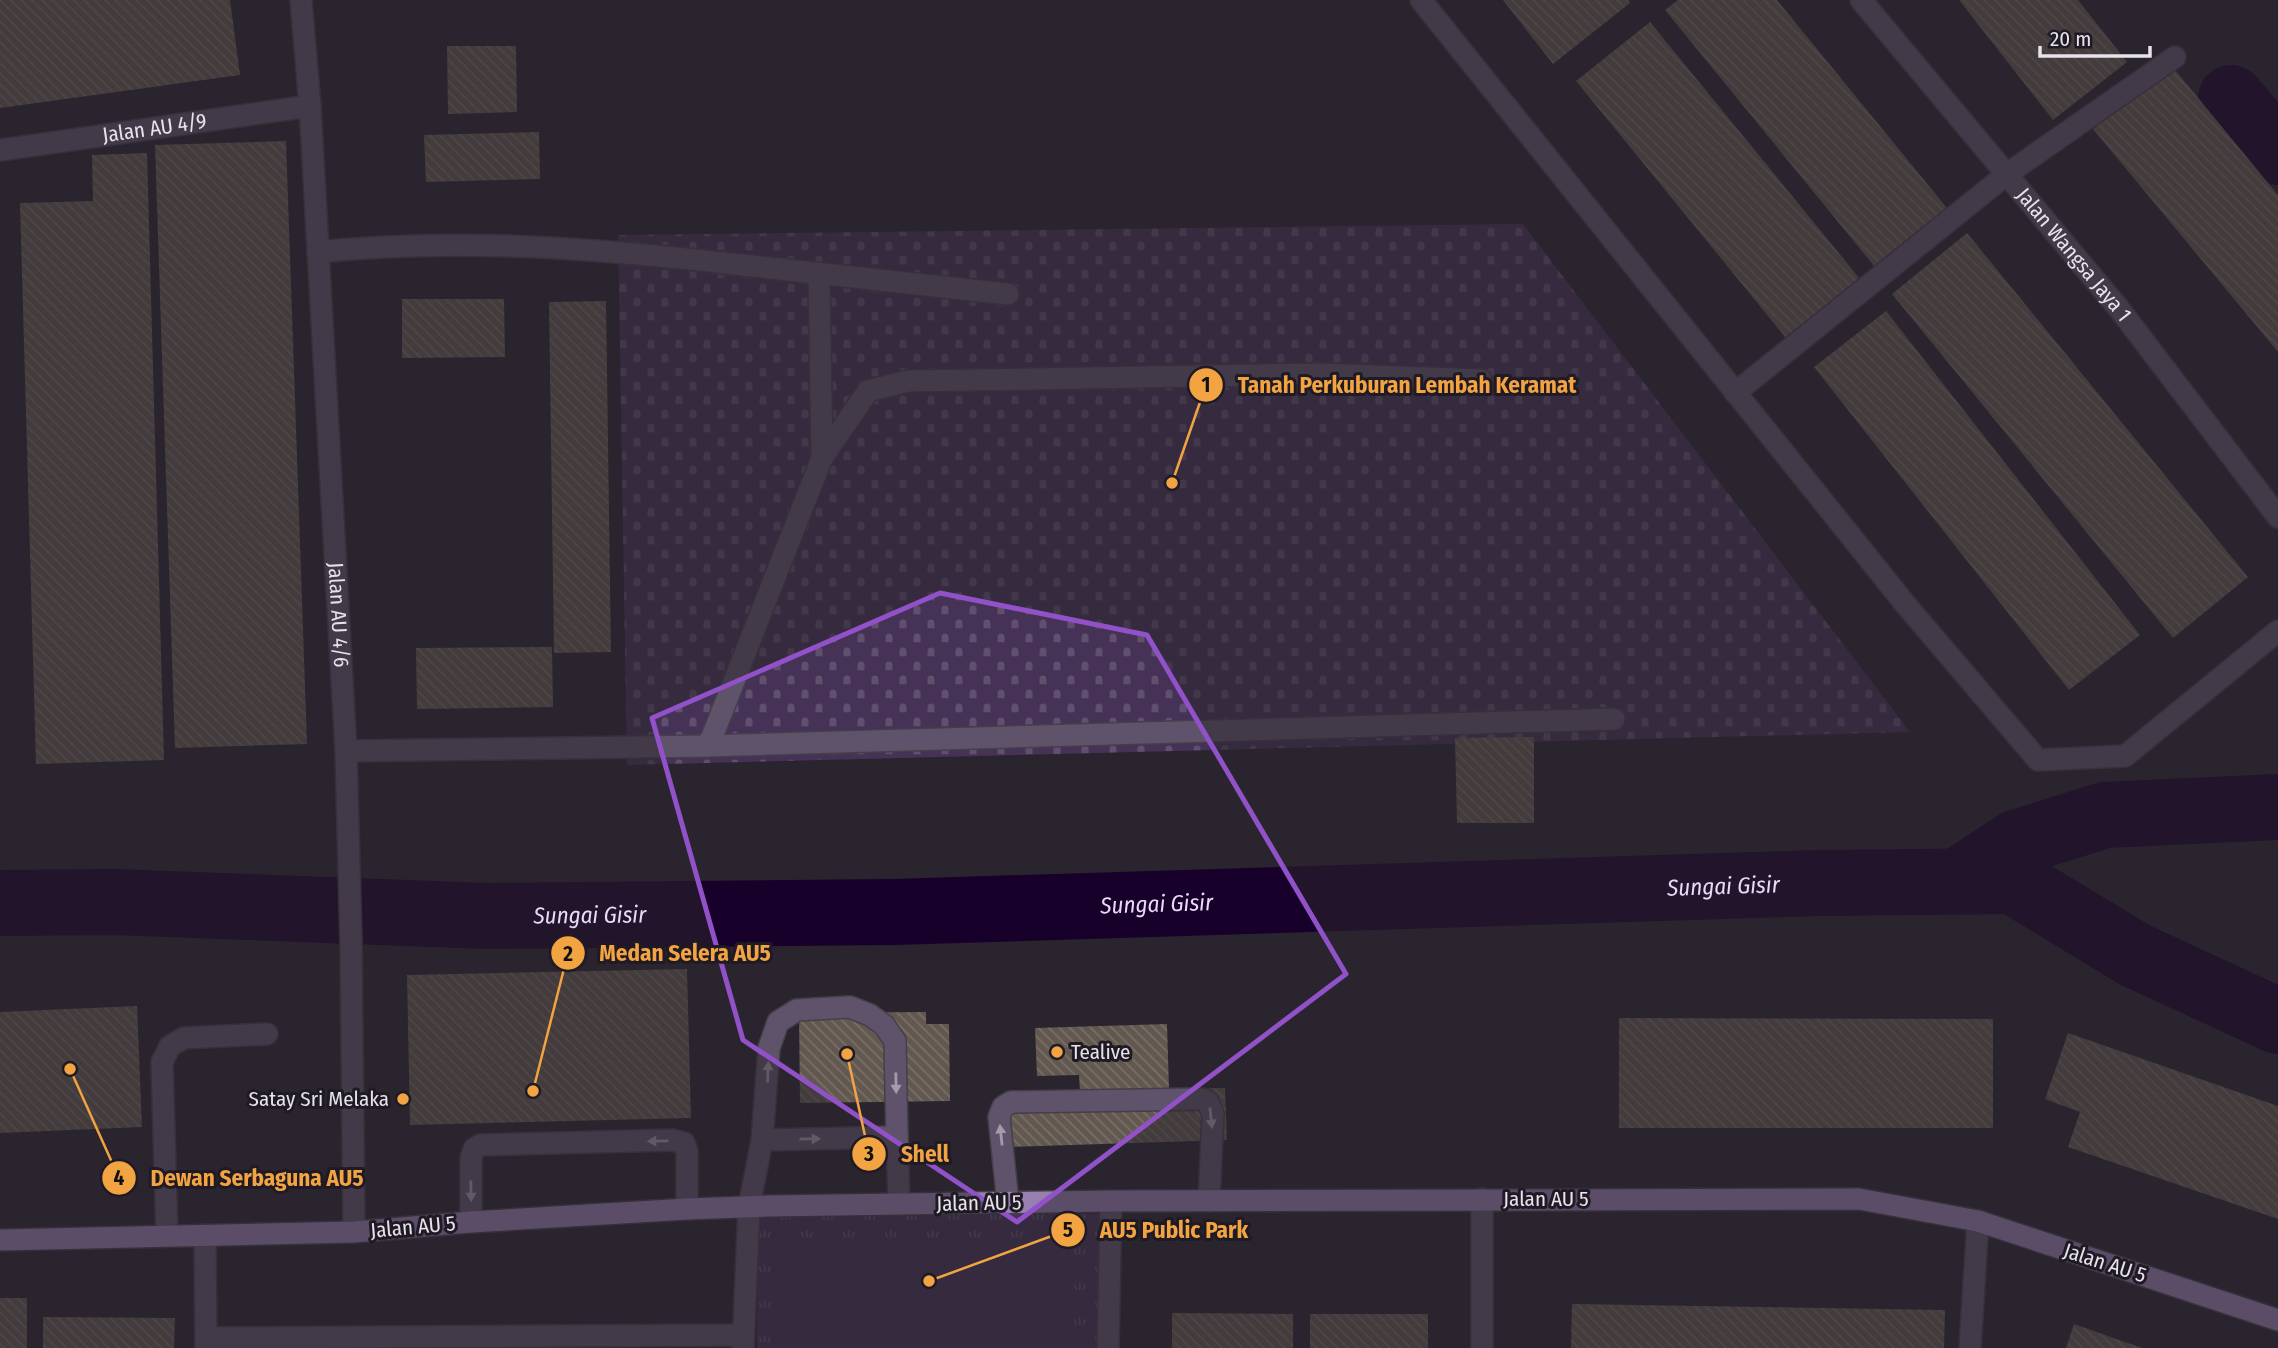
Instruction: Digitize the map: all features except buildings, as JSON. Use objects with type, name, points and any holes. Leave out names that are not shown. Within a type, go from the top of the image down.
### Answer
[{"type":"main road","name":"Jalan AU 5","points":[[0,1240],[354,1232],[471,1222],[749,1207],[1482,1199],[1859,1199],[1978,1221],[2278,1320]]},
{"type":"street","name":"Jalan AU 4/6","points":[[301,0],[310,106],[346,751],[354,1232]]},
{"type":"street","points":[[1421,0],[1906,605],[2038,761],[2125,756],[2278,631]]},
{"type":"street","name":"Jalan Wangsa Jaya 1","points":[[1861,0],[2120,310],[2278,517]]},
{"type":"street","points":[[1735,393],[2007,174],[2175,57]]},
{"type":"street","name":"Jalan AU 4/9","points":[[0,150],[310,106]]},
{"type":"street","points":[[318,252],[375,246],[524,246],[651,255],[1008,294]]},
{"type":"street","points":[[819,273],[822,457]]},
{"type":"street","points":[[706,746],[712,737],[822,457],[868,391],[908,381],[1320,374],[1481,380]]},
{"type":"street","points":[[346,751],[706,746],[1614,719]]},
{"type":"street","points":[[205,1235],[206,1343],[743,1342],[749,1207],[762,1140],[769,1048],[778,1022],[797,1010],[850,1007],[870,1015],[884,1025],[895,1041],[899,1204]]},
{"type":"street","points":[[167,1236],[162,1062],[170,1046],[184,1038],[267,1034]]},
{"type":"street","points":[[1008,1203],[999,1117],[1003,1107],[1011,1102],[1202,1099],[1208,1102],[1213,1114],[1209,1202]]},
{"type":"street","points":[[762,1140],[897,1137]]},
{"type":"street","points":[[471,1222],[471,1158],[474,1149],[480,1145],[673,1140],[684,1143],[687,1151],[687,1209]]},
{"type":"street","points":[[1482,1199],[1482,1348]]},
{"type":"street","points":[[1108,1348],[1111,1202]]},
{"type":"street","points":[[1970,1348],[1978,1221]]},
{"type":"highlighted area","points":[[940,593],[1147,635],[1346,974],[1017,1222],[743,1040],[652,718]]},
{"type":"green space","points":[[1523,224],[1910,732],[627,765],[618,235]]},
{"type":"green space","points":[[758,1214],[1103,1214],[1097,1348],[757,1348]]},
{"type":"green space","points":[[774,1247],[1074,1247],[1069,1348],[777,1348]]},
{"type":"waterway","points":[[2231,98],[2278,152]]},
{"type":"waterway","points":[[1958,881],[2016,843],[2105,815],[2278,807]]},
{"type":"waterway","name":"Sungai Gisir","points":[[0,903],[114,902],[487,916],[894,912],[1820,883],[2013,881],[2135,955],[2278,1021]]},
{"type":"place","name":"Tanah Perkuburan Lembah Keramat","points":[[1172,483]]},
{"type":"place","name":"Tealive","points":[[1057,1052]]},
{"type":"place","name":"Shell","points":[[847,1054]]},
{"type":"place","name":"Dewan Serbaguna AU5","points":[[70,1069]]},
{"type":"place","name":"Medan Selera AU5","points":[[533,1091]]},
{"type":"place","name":"Satay Sri Melaka","points":[[403,1099]]},
{"type":"place","name":"AU5 Public Park","points":[[929,1281]]}]
